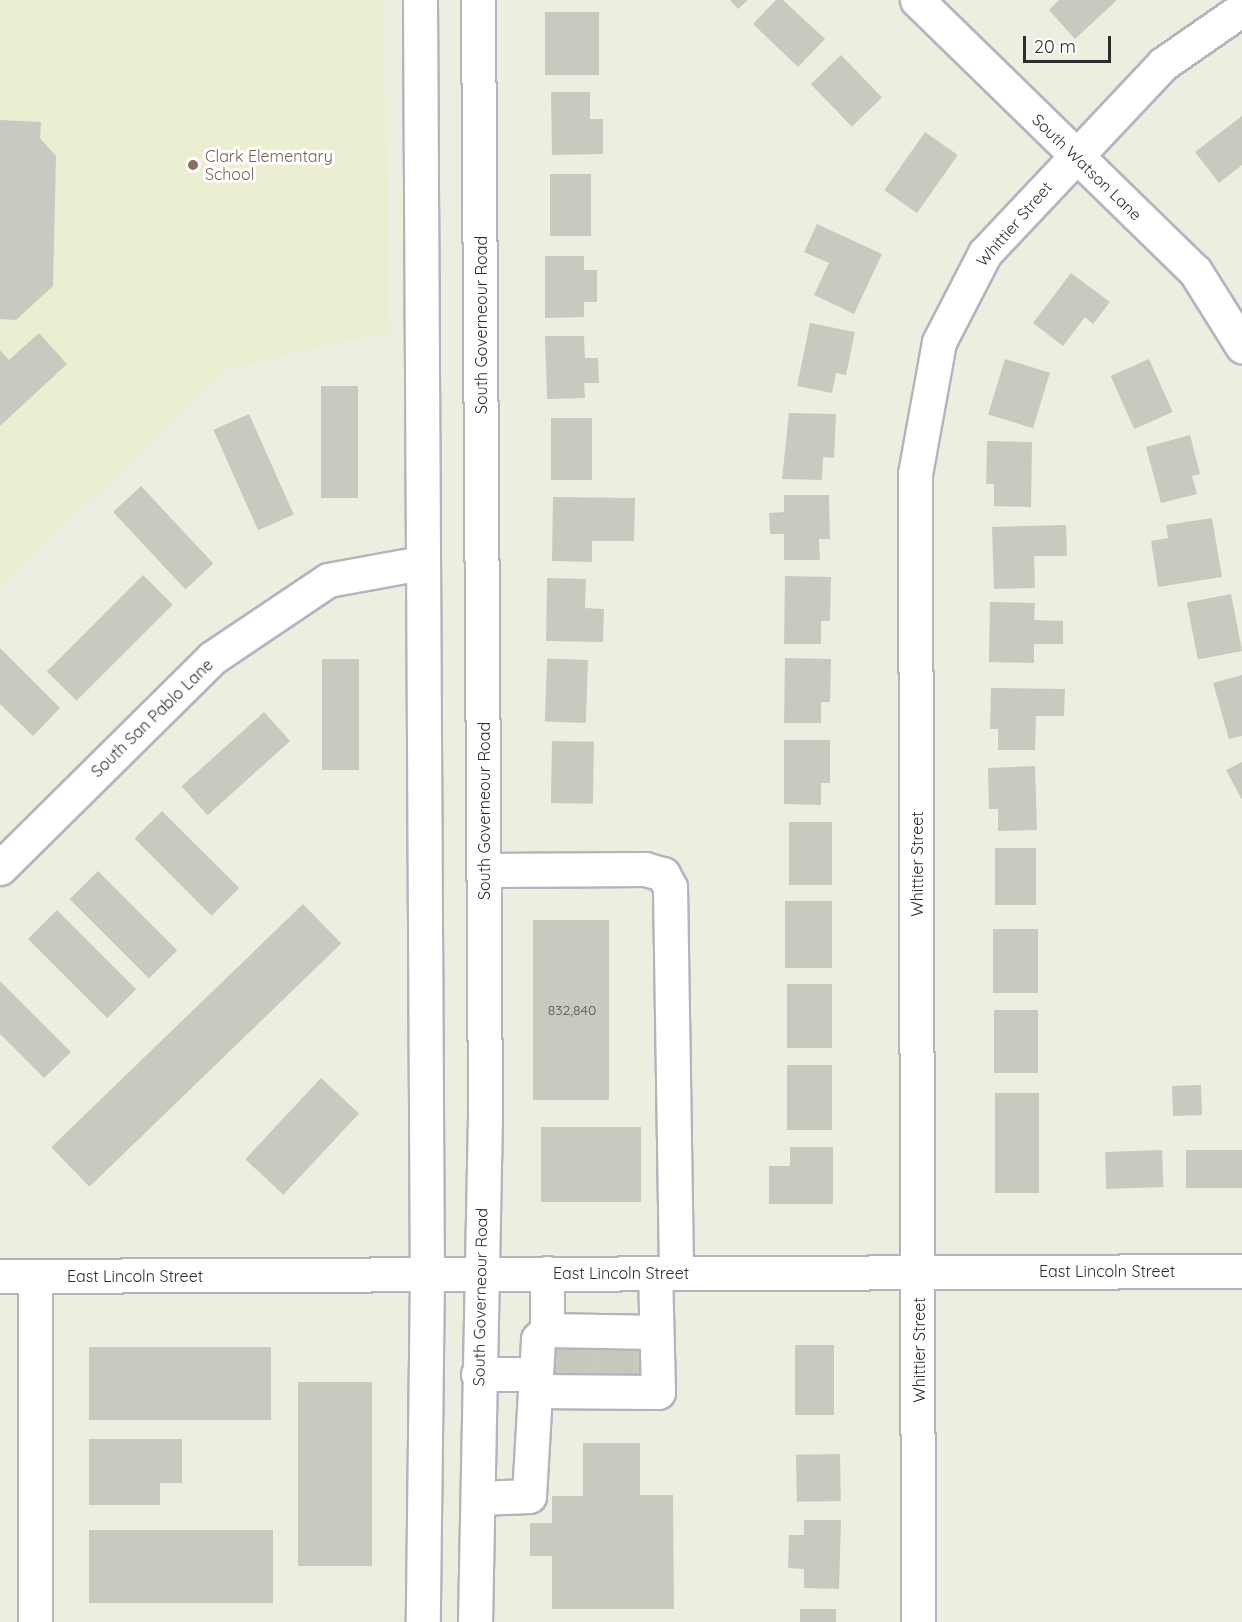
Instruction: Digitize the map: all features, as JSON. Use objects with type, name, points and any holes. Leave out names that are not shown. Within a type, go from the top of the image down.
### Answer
[{"type":"street","points":[[420,0],[427,1274],[423,1622]]},
{"type":"street","name":"South Governeour Road","points":[[475,1622],[478,1498],[478,1274],[485,1116],[478,0]]},
{"type":"street","name":"South Watson Lane","points":[[917,0],[1195,271],[1242,346]]},
{"type":"street","name":"Whittier Street","points":[[918,1622],[919,1271],[915,474],[939,342],[957,300],[985,253],[1074,154],[1163,64],[1242,9]]},
{"type":"street","name":"South San Pablo Lane","points":[[0,868],[212,658],[328,580],[423,563]]},
{"type":"street","points":[[478,1374],[535,1383],[617,1386],[658,1392],[656,1332],[666,1273],[670,887],[663,874],[645,869],[484,870]]},
{"type":"street","name":"East Lincoln Street","points":[[0,1276],[1242,1271]]},
{"type":"street","points":[[547,1273],[566,1336]]},
{"type":"street","points":[[35,1276],[35,1622]]},
{"type":"street","points":[[478,1498],[529,1496],[538,1339],[566,1336],[616,1340],[656,1332]]},
{"type":"shaded area","name":"Clark Elementary School","points":[[0,0],[383,0],[390,331],[228,369],[0,586]]},
{"type":"building","points":[[730,0],[748,0],[738,9]]},
{"type":"building","points":[[776,0],[783,0],[825,39],[798,67],[753,24]]},
{"type":"building","points":[[1059,0],[1117,0],[1075,39],[1049,10]]},
{"type":"building","points":[[545,12],[599,12],[599,75],[545,75]]},
{"type":"building","points":[[841,55],[882,97],[852,127],[811,84]]},
{"type":"building","points":[[551,92],[590,92],[590,119],[603,119],[603,154],[552,155]]},
{"type":"building","points":[[1242,116],[1242,165],[1219,183],[1195,152]]},
{"type":"building","points":[[0,120],[41,122],[40,138],[56,156],[53,286],[16,320],[0,319]]},
{"type":"building","points":[[925,132],[958,155],[917,213],[884,190]]},
{"type":"building","points":[[550,174],[591,174],[591,236],[550,236]]},
{"type":"building","points":[[817,224],[882,254],[854,314],[814,295],[829,263],[804,252]]},
{"type":"building","points":[[545,256],[584,256],[584,270],[597,270],[597,302],[584,302],[584,317],[545,318]]},
{"type":"building","points":[[1071,273],[1110,302],[1093,324],[1085,317],[1063,346],[1033,323]]},
{"type":"building","points":[[810,323],[855,332],[846,375],[836,373],[832,393],[797,386]]},
{"type":"building","points":[[39,333],[67,364],[0,426],[0,350],[9,360]]},
{"type":"building","points":[[545,336],[584,336],[585,358],[598,358],[599,383],[584,383],[585,398],[547,399]]},
{"type":"building","points":[[1005,359],[1050,373],[1033,428],[988,414]]},
{"type":"building","points":[[1149,359],[1173,412],[1134,429],[1111,376]]},
{"type":"building","points":[[321,386],[358,386],[358,498],[321,498]]},
{"type":"building","points":[[789,413],[836,414],[834,458],[823,457],[822,480],[782,479]]},
{"type":"building","points":[[249,414],[294,514],[258,530],[213,430]]},
{"type":"building","points":[[551,418],[592,418],[592,480],[551,480]]},
{"type":"building","points":[[1190,435],[1200,474],[1192,476],[1197,494],[1161,503],[1146,447]]},
{"type":"building","points":[[987,441],[1032,442],[1031,507],[994,506],[994,484],[986,484]]},
{"type":"building","points":[[141,486],[213,564],[186,589],[113,512]]},
{"type":"building","points":[[784,495],[829,495],[830,539],[819,539],[820,560],[784,560],[784,534],[770,534],[769,513],[784,512]]},
{"type":"building","points":[[553,497],[635,498],[634,541],[592,541],[592,562],[552,561]]},
{"type":"building","points":[[1212,518],[1222,577],[1158,587],[1151,541],[1168,538],[1166,525]]},
{"type":"building","points":[[1066,525],[1067,556],[1034,556],[1035,588],[994,589],[992,527]]},
{"type":"building","points":[[143,575],[173,605],[77,701],[47,671]]},
{"type":"building","points":[[785,576],[831,577],[830,621],[821,621],[821,644],[784,644]]},
{"type":"building","points":[[547,578],[586,579],[585,608],[604,609],[603,642],[546,641]]},
{"type":"building","points":[[1231,594],[1242,651],[1198,660],[1187,603]]},
{"type":"building","points":[[990,602],[1035,603],[1034,620],[1063,621],[1063,644],[1034,644],[1034,663],[989,662]]},
{"type":"building","points":[[0,648],[60,708],[33,736],[0,704]]},
{"type":"building","points":[[785,658],[831,659],[830,702],[821,702],[821,723],[784,723]]},
{"type":"building","points":[[322,659],[359,659],[359,770],[322,770]]},
{"type":"building","points":[[547,659],[588,660],[586,723],[545,722]]},
{"type":"building","points":[[1242,675],[1242,736],[1229,739],[1213,683]]},
{"type":"building","points":[[991,688],[1065,689],[1064,716],[1036,716],[1035,750],[998,750],[998,729],[990,729]]},
{"type":"building","points":[[264,712],[290,741],[208,815],[182,786]]},
{"type":"building","points":[[784,740],[830,740],[830,783],[821,783],[821,805],[784,804]]},
{"type":"building","points":[[552,741],[594,742],[593,804],[551,803]]},
{"type":"building","points":[[1242,762],[1242,800],[1226,770]]},
{"type":"building","points":[[1035,766],[1037,830],[998,831],[998,809],[989,809],[988,768]]},
{"type":"building","points":[[162,811],[239,888],[211,916],[134,839]]},
{"type":"building","points":[[789,822],[832,822],[832,885],[789,885]]},
{"type":"building","points":[[995,848],[1036,848],[1036,905],[995,905]]},
{"type":"building","points":[[98,871],[177,950],[149,978],[70,899]]},
{"type":"building","points":[[785,901],[832,901],[832,968],[785,968]]},
{"type":"building","points":[[303,904],[341,944],[89,1187],[51,1147]]},
{"type":"building","points":[[57,910],[136,989],[107,1018],[28,939]]},
{"type":"building","points":[[533,920],[609,920],[609,1100],[533,1100]]},
{"type":"building","points":[[993,929],[1038,929],[1038,993],[993,993]]},
{"type":"building","points":[[0,981],[71,1052],[44,1078],[0,1034]]},
{"type":"building","points":[[787,984],[832,984],[832,1048],[787,1048]]},
{"type":"building","points":[[994,1010],[1038,1010],[1038,1073],[994,1073]]},
{"type":"building","points":[[787,1065],[832,1065],[832,1130],[787,1130]]},
{"type":"building","points":[[321,1078],[359,1113],[283,1195],[245,1159]]},
{"type":"building","points":[[1201,1085],[1202,1115],[1173,1116],[1172,1086]]},
{"type":"building","points":[[995,1093],[1039,1093],[1039,1193],[995,1193]]},
{"type":"building","points":[[541,1127],[641,1127],[641,1202],[541,1202]]},
{"type":"building","points":[[790,1147],[833,1147],[833,1204],[769,1204],[769,1166],[790,1166]]},
{"type":"building","points":[[1162,1150],[1163,1187],[1106,1189],[1105,1152]]},
{"type":"building","points":[[1186,1150],[1242,1150],[1242,1188],[1186,1188]]},
{"type":"building","points":[[795,1345],[834,1345],[834,1415],[795,1415]]},
{"type":"building","points":[[89,1347],[271,1347],[271,1420],[89,1420]]},
{"type":"building","points":[[545,1348],[647,1348],[647,1381],[545,1381]]},
{"type":"building","points":[[298,1382],[372,1382],[372,1566],[298,1566]]},
{"type":"building","points":[[89,1439],[182,1439],[182,1483],[160,1483],[160,1505],[89,1505]]},
{"type":"building","points":[[583,1443],[640,1443],[640,1495],[673,1495],[674,1609],[552,1609],[552,1556],[530,1556],[530,1523],[552,1523],[552,1496],[583,1496]]},
{"type":"building","points":[[840,1454],[841,1501],[797,1502],[796,1455]]},
{"type":"building","points":[[804,1520],[841,1520],[839,1589],[804,1588],[804,1569],[788,1568],[789,1535],[804,1535]]},
{"type":"building","points":[[89,1530],[273,1530],[273,1603],[89,1603]]},
{"type":"building","points":[[800,1609],[836,1609],[836,1622],[800,1622]]},
{"type":"tunnel","points":[[575,1348],[576,1381]]},
{"type":"tunnel","points":[[616,1348],[616,1381]]},
{"type":"place","name":"Clark Elementary School","points":[[193,165]]}]
